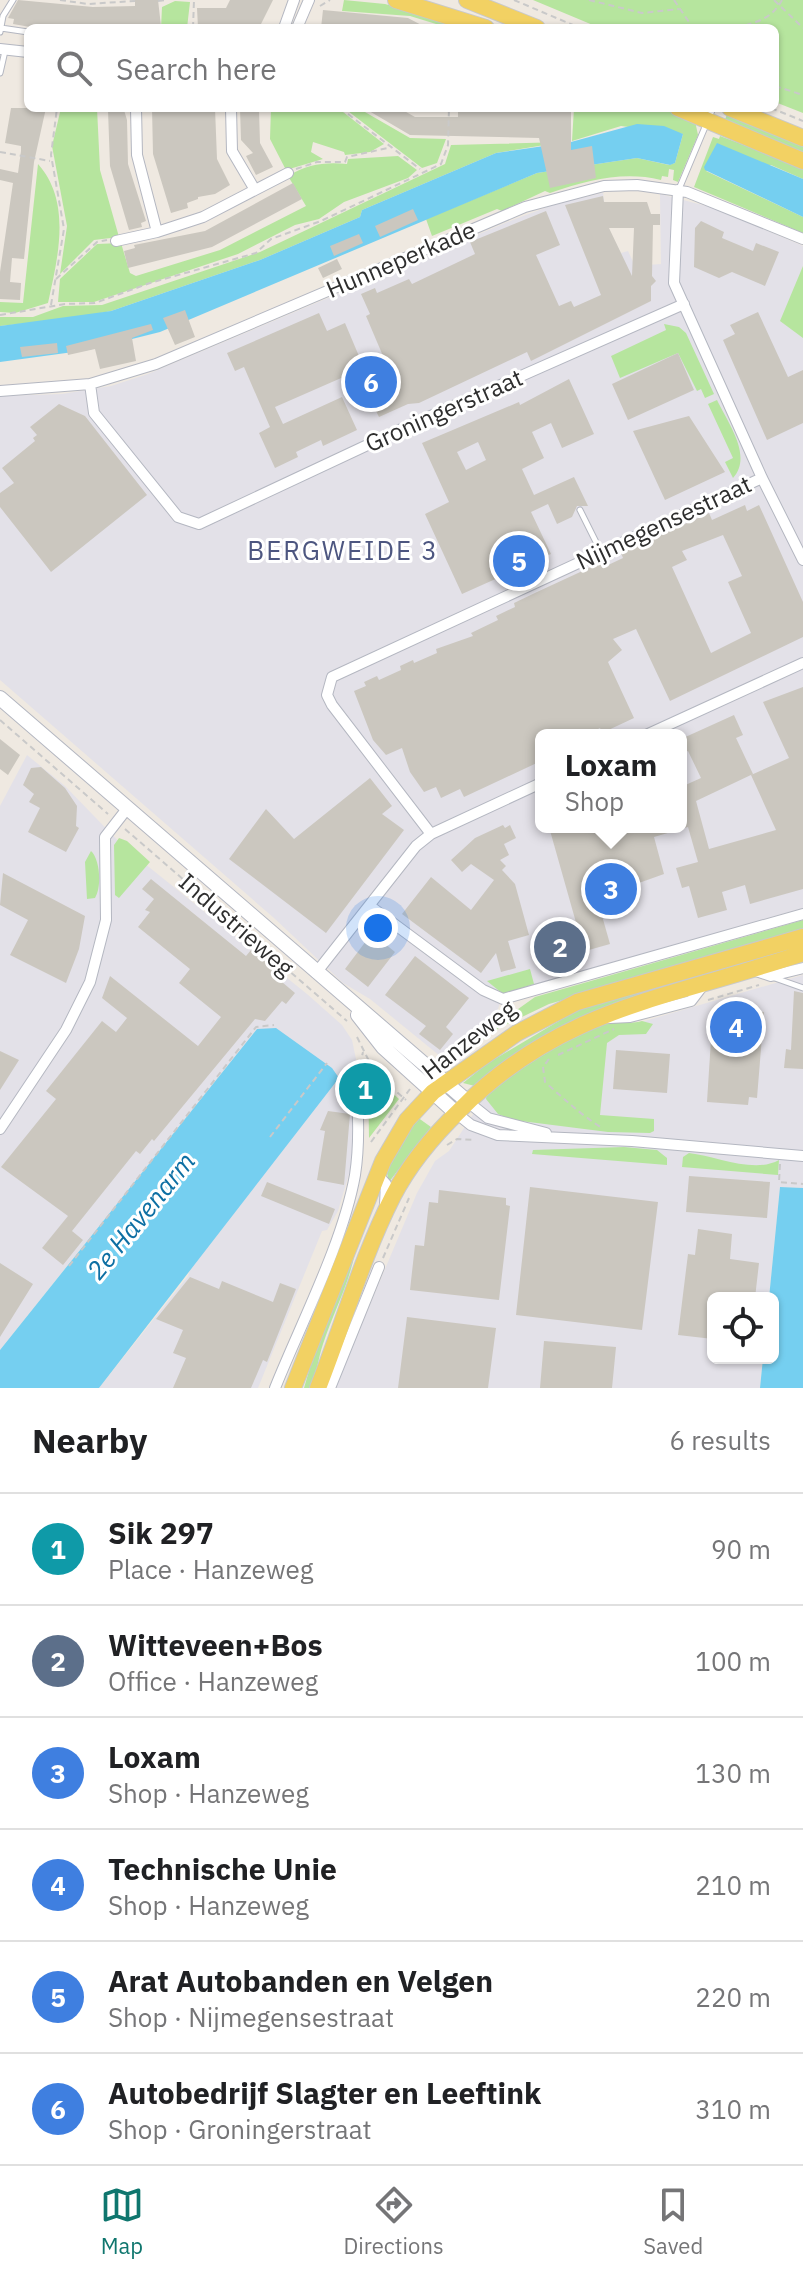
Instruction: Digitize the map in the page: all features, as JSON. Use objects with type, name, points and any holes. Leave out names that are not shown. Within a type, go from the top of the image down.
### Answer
[{"type":"main road","points":[[396,0],[473,24]]},
{"type":"main road","points":[[467,0],[527,24]]},
{"type":"main road","points":[[740,112],[803,138]]},
{"type":"main road","points":[[711,114],[803,161]]},
{"type":"main road","name":"Hanzeweg","points":[[293,1388],[397,1134],[438,1087],[517,1033],[577,1002],[803,937]]},
{"type":"main road","name":"Hanzeweg","points":[[318,1388],[385,1214],[411,1166],[462,1107],[516,1059],[592,1019],[707,980],[803,953]]},
{"type":"street","points":[[285,24],[294,0]]},
{"type":"street","points":[[299,24],[309,0]]},
{"type":"street","points":[[2,49],[24,52]]},
{"type":"street","points":[[136,112],[137,155],[157,232]]},
{"type":"street","points":[[231,112],[232,151],[255,190]]},
{"type":"street","points":[[111,241],[157,232],[203,217],[292,171]]},
{"type":"street","name":"Hunneperkade","points":[[0,391],[90,384],[156,364],[525,207],[604,186],[678,190],[706,198],[803,239]]},
{"type":"street","points":[[678,190],[674,283],[762,478],[800,544],[803,560]]},
{"type":"street","name":"Groningerstraat","points":[[90,384],[94,413],[178,517],[191,523],[206,523],[414,424],[684,304]]},
{"type":"street","name":"Nijmegensestraat","points":[[431,834],[332,705],[327,695],[332,677],[762,478]]},
{"type":"street","points":[[659,729],[803,663]]},
{"type":"street","name":"Industrieweg","points":[[0,698],[122,816],[316,973],[462,1107]]},
{"type":"street","points":[[316,973],[416,846],[431,834],[535,786]]},
{"type":"street","points":[[0,1129],[66,1030],[90,982],[106,920],[104,844],[122,816]]},
{"type":"street","points":[[370,906],[489,995],[503,999],[524,995]]},
{"type":"street","name":"Hanzeweg","points":[[524,995],[803,914]]},
{"type":"street","points":[[748,968],[771,976],[803,968]]},
{"type":"street","points":[[691,1001],[707,980]]},
{"type":"street","name":"Hanzeweg","points":[[592,1019],[630,1017],[691,1001]]},
{"type":"street","points":[[275,1388],[344,1216],[354,1180],[359,1116],[356,1077]]},
{"type":"street","points":[[462,1107],[471,1125],[498,1135],[803,1156]]},
{"type":"street","points":[[462,1107],[520,1128],[600,1140]]},
{"type":"street","name":"Hanzeweg","points":[[378,1175],[386,1184],[385,1214]]},
{"type":"street","points":[[330,1388],[379,1267]]},
{"type":"lane","points":[[13,0],[3,16],[1,30],[24,32]]},
{"type":"lane","points":[[0,73],[2,49]]},
{"type":"lane","points":[[678,190],[711,114]]},
{"type":"lane","points":[[580,510],[601,553]]},
{"type":"lane","points":[[771,976],[803,988]]},
{"type":"path","points":[[60,0],[135,1]]},
{"type":"path","points":[[158,1],[165,0]]},
{"type":"path","points":[[193,24],[194,0]]},
{"type":"path","points":[[318,8],[330,0]]},
{"type":"path","points":[[514,0],[571,24]]},
{"type":"path","points":[[589,0],[642,13],[679,9]]},
{"type":"path","points":[[674,0],[690,24]]},
{"type":"path","points":[[774,0],[803,28]]},
{"type":"path","points":[[750,24],[763,20],[782,0]]},
{"type":"path","points":[[779,87],[803,95]]},
{"type":"path","points":[[779,111],[803,121]]},
{"type":"path","points":[[51,306],[64,229],[50,146],[56,112]]},
{"type":"path","points":[[345,112],[421,170]]},
{"type":"path","points":[[0,315],[51,306],[95,303],[150,283],[256,253],[271,239],[321,221],[353,203],[408,181],[421,170],[441,164],[448,145],[449,112]]},
{"type":"path","points":[[292,171],[317,162],[345,162],[347,157],[392,147]]},
{"type":"path","points":[[0,152],[52,162]]},
{"type":"path","points":[[54,280],[97,242],[111,241]]},
{"type":"path","name":"Industrieweg","points":[[0,720],[122,816],[350,1024]]},
{"type":"path","points":[[691,1001],[703,1002],[768,983],[771,976]]},
{"type":"path","name":"Hanzeweg","points":[[370,1143],[424,1073],[506,1015],[524,995]]},
{"type":"path","points":[[611,1131],[587,1121],[574,1106],[565,1102],[558,1091],[545,1082],[543,1067],[550,1059],[624,1025],[630,1017]]},
{"type":"path","points":[[69,1266],[256,1027],[274,1025]]},
{"type":"path","points":[[356,1036],[375,1073],[417,1108]]},
{"type":"path","points":[[356,1077],[363,1047]]},
{"type":"path","points":[[270,1137],[327,1063]]},
{"type":"path","points":[[440,1150],[457,1139],[442,1128]]},
{"type":"path","points":[[780,1155],[779,1182],[803,1184]]},
{"type":"path","points":[[379,1267],[412,1193]]},
{"type":"shaded area","points":[[603,193],[608,228],[621,253],[628,251],[635,266],[661,264],[660,194],[714,208],[803,246],[803,908],[503,994],[496,1015],[440,1056],[370,999],[343,983],[274,918],[0,680],[0,396],[62,394],[111,386],[148,374],[556,204]]},
{"type":"shaded area","points":[[27,755],[65,786],[124,847],[307,994],[342,1025],[352,1040],[357,1064],[351,1076],[358,1117],[353,1160],[338,1211],[327,1230],[322,1231],[258,1388],[99,1388],[188,1276],[257,1029],[0,1350],[0,806]]},
{"type":"shaded area","points":[[803,975],[803,1188],[780,1187],[770,1292],[707,1292],[707,1364],[762,1364],[760,1388],[335,1388],[417,1193],[435,1161],[449,1151],[487,1093],[549,1049],[610,1023],[631,1025]]},
{"type":"green space","points":[[344,0],[385,4],[458,24],[436,24],[410,16],[342,11]]},
{"type":"green space","points":[[533,0],[803,0],[803,113],[779,104],[779,24],[590,24]]},
{"type":"green space","points":[[175,1],[190,2],[187,24],[161,24],[162,7]]},
{"type":"green space","points":[[60,112],[97,112],[100,170],[119,237],[94,240],[60,274],[67,226],[52,146]]},
{"type":"green space","points":[[271,112],[343,112],[384,144],[370,152],[345,155],[344,152],[313,142],[311,152],[323,159],[286,170],[270,139]]},
{"type":"green space","points":[[349,112],[365,112],[410,138],[446,139],[437,163],[422,168]]},
{"type":"green space","points":[[574,112],[672,112],[695,121],[698,135],[678,182],[673,180],[674,170],[669,169],[668,177],[662,176],[661,180],[619,177],[550,193],[545,191],[502,211],[497,209],[432,236],[426,219],[537,173],[637,158],[669,165],[675,163],[683,134],[621,126],[572,141]]},
{"type":"green space","points":[[728,112],[803,144],[803,155],[724,122]]},
{"type":"green space","points":[[720,136],[803,167],[803,179],[771,165],[706,171],[803,217],[803,233],[694,187],[713,137],[719,139]]},
{"type":"green space","points":[[563,142],[496,153],[362,210],[360,217],[260,260],[111,311],[0,326],[0,317],[33,317],[63,306],[102,305],[260,252],[445,164],[451,145]]},
{"type":"green space","points":[[398,156],[417,170],[408,178],[344,202],[319,219],[295,225],[238,254],[94,302],[58,302],[60,279],[97,244],[121,243],[130,273],[136,276],[220,250],[306,206],[288,176],[295,172],[317,165],[347,164],[348,159]]},
{"type":"green space","points":[[38,164],[49,179],[59,213],[58,249],[48,303],[15,313],[0,312],[0,302],[23,303]]},
{"type":"green space","points":[[803,266],[803,338],[780,321]]},
{"type":"green space","points":[[664,324],[679,327],[686,333],[714,394],[705,398],[701,389],[697,391],[678,353],[620,378],[611,356],[666,330]]},
{"type":"green space","points":[[717,400],[740,450],[739,469],[733,478],[725,462],[733,458],[708,404]]},
{"type":"green space","points":[[119,838],[127,841],[150,862],[119,898],[115,895],[114,845]]},
{"type":"green space","points":[[91,851],[98,866],[99,880],[95,898],[87,899],[85,862]]},
{"type":"green space","points":[[803,920],[803,931],[549,1004],[499,1028],[452,1062],[440,1065],[535,997]]},
{"type":"green space","points":[[803,944],[803,948],[672,985],[590,1015],[512,1058],[475,1086],[463,1083],[488,1063],[579,1009]]},
{"type":"green space","points":[[530,969],[534,984],[503,994],[487,981]]},
{"type":"green space","points":[[642,1021],[653,1024],[646,1034],[619,1035],[607,1043],[600,1115],[654,1119],[654,1131],[650,1133],[608,1132],[513,1120],[498,1114],[486,1099],[487,1093],[501,1083],[574,1038],[605,1024]]},
{"type":"green space","points":[[366,1063],[372,1074],[399,1099],[369,1138],[368,1071],[363,1064]]},
{"type":"green space","points":[[417,1117],[431,1127],[389,1182],[386,1169]]},
{"type":"green space","points":[[624,1147],[657,1150],[667,1158],[667,1165],[532,1154],[533,1150]]},
{"type":"green space","points":[[689,1153],[747,1165],[769,1164],[779,1160],[778,1175],[682,1167],[683,1157]]},
{"type":"green space","points":[[355,1252],[311,1388],[304,1388],[318,1340]]},
{"type":"water","points":[[637,124],[664,126],[683,134],[675,163],[670,165],[637,158],[537,173],[160,332],[88,350],[0,362],[0,326],[111,311],[260,260],[360,217],[362,210],[496,153],[571,142]]},
{"type":"water","points":[[717,143],[803,179],[803,217],[705,170]]},
{"type":"water","name":"2e Havenarm","points":[[276,1028],[332,1068],[339,1078],[99,1388],[0,1388],[0,1350],[257,1029]]},
{"type":"water","points":[[780,1187],[803,1188],[803,1388],[760,1388],[762,1364],[779,1364],[779,1292],[770,1292]]},
{"type":"building","points":[[18,0],[93,7],[135,6],[135,0],[158,0],[161,24],[24,26],[13,24],[14,19],[8,18]]},
{"type":"building","points":[[230,0],[273,0],[261,24],[198,24],[197,8],[226,8]]},
{"type":"building","points":[[323,10],[408,18],[419,24],[321,24]]},
{"type":"building","points":[[11,108],[24,108],[24,112],[45,112],[34,162],[24,259],[12,258],[10,282],[21,283],[20,300],[0,299],[0,272],[13,183],[0,180],[0,169],[18,173],[21,151],[21,146],[5,143]]},
{"type":"building","points":[[108,112],[125,112],[128,164],[146,221],[141,223],[142,227],[129,230],[110,166]]},
{"type":"building","points":[[152,112],[215,112],[217,159],[230,185],[215,194],[198,197],[187,203],[188,208],[171,213],[153,154]]},
{"type":"building","points":[[240,112],[259,112],[260,143],[273,167],[256,175],[246,156],[253,153],[241,140]]},
{"type":"building","points":[[371,112],[406,112],[415,117],[458,117],[458,112],[571,112],[571,150],[592,146],[596,178],[550,188],[539,138],[410,135]]},
{"type":"building","points":[[293,183],[302,199],[212,247],[128,268],[124,251],[135,248],[134,245],[205,231]]},
{"type":"building","points":[[603,196],[604,202],[647,202],[651,214],[660,214],[660,225],[653,225],[652,276],[656,281],[651,286],[651,301],[531,361],[527,352],[419,403],[408,404],[379,417],[364,387],[386,377],[378,358],[383,356],[366,316],[370,314],[361,294],[375,288],[377,293],[409,279],[412,284],[475,254],[470,242],[546,211],[560,245],[536,255],[559,306],[571,301],[574,307],[601,295],[565,205]],"holes":[[[609,228],[634,228],[632,276]]]},
{"type":"building","points":[[413,209],[418,220],[380,237],[375,226]]},
{"type":"building","points":[[701,221],[724,232],[722,238],[753,251],[756,243],[779,252],[765,286],[732,272],[719,278],[694,267],[695,228]]},
{"type":"building","points":[[359,234],[363,243],[334,256],[330,246]]},
{"type":"building","points":[[337,259],[342,269],[323,278],[318,268]]},
{"type":"building","points":[[185,310],[195,337],[175,345],[163,318]]},
{"type":"building","points":[[758,312],[788,377],[803,370],[803,423],[767,440],[723,340],[735,334],[730,325]]},
{"type":"building","points":[[319,313],[327,331],[345,323],[364,368],[275,407],[283,424],[342,397],[357,430],[323,446],[321,440],[296,452],[298,457],[275,468],[259,433],[270,427],[244,367],[235,371],[227,353]]},
{"type":"building","points":[[151,324],[153,330],[132,338],[136,361],[100,369],[95,349],[68,355],[66,346]]},
{"type":"building","points":[[57,343],[58,353],[22,357],[20,347]]},
{"type":"building","points":[[678,353],[694,390],[628,420],[612,384]]},
{"type":"building","points":[[569,379],[594,434],[562,448],[551,423],[532,432],[544,458],[522,469],[534,495],[574,477],[588,506],[577,506],[572,517],[557,524],[548,504],[531,512],[551,554],[462,594],[425,514],[449,502],[422,443],[519,402],[520,405]],"holes":[[[478,442],[486,460],[466,470],[457,452]]]},
{"type":"building","points":[[59,404],[85,416],[147,495],[51,572],[0,507],[0,493],[14,483],[2,468],[35,441],[33,438],[37,435],[30,427]]},
{"type":"building","points":[[689,416],[725,472],[665,500],[633,431]]},
{"type":"building","points":[[745,505],[747,511],[759,505],[803,602],[803,637],[670,701],[636,629],[613,639],[622,650],[608,662],[634,718],[611,729],[535,729],[535,764],[464,797],[460,789],[441,798],[436,787],[424,792],[410,772],[402,748],[386,755],[373,740],[354,691],[366,686],[364,682],[377,676],[379,680],[401,670],[400,666],[437,653],[436,649],[473,636],[471,633],[498,620],[496,616],[515,607],[514,603],[604,561],[606,566],[623,558],[621,553],[709,513],[712,520]],"holes":[[[723,535],[742,576],[728,582],[751,633],[711,653],[672,567],[687,560],[682,551]]]},
{"type":"building","points":[[803,687],[803,889],[750,904],[745,885],[722,892],[727,910],[698,918],[689,886],[682,888],[676,868],[698,862],[687,827],[687,784],[701,778],[687,751],[687,736],[734,715],[743,735],[736,738],[753,774],[696,801],[709,849],[776,830],[751,775],[789,758],[763,702]]},
{"type":"building","points":[[0,739],[20,755],[8,775],[0,769]]},
{"type":"building","points":[[41,767],[65,788],[77,806],[76,826],[79,828],[66,852],[28,832],[40,808],[29,802],[34,794],[23,785],[31,768]]},
{"type":"building","points":[[370,778],[392,806],[382,814],[404,830],[326,933],[229,859],[266,809],[294,839]]},
{"type":"building","points":[[503,825],[505,828],[510,825],[516,838],[504,844],[509,855],[500,860],[506,866],[502,870],[515,884],[529,935],[508,941],[516,968],[501,972],[496,953],[481,973],[402,914],[431,877],[471,910],[494,880],[471,864],[462,872],[451,860],[475,838]]},
{"type":"building","points":[[551,833],[668,833],[654,837],[664,874],[597,898],[610,944],[543,963],[536,937],[577,926]]},
{"type":"building","points":[[3,873],[85,916],[79,949],[66,983],[10,955],[28,920],[0,905]]},
{"type":"building","points":[[151,879],[246,956],[251,950],[286,978],[282,982],[295,993],[286,1004],[282,1001],[265,1021],[255,1019],[154,1141],[152,1139],[140,1154],[136,1151],[72,1231],[83,1240],[63,1265],[42,1248],[68,1216],[1,1167],[56,1099],[46,1091],[102,1021],[116,1032],[127,1018],[102,998],[110,976],[198,1046],[221,1017],[179,983],[190,969],[138,927],[150,912],[145,910],[154,899],[142,889]]},
{"type":"building","points":[[372,933],[395,952],[368,987],[345,969]]},
{"type":"building","points":[[415,956],[469,998],[446,1027],[453,1034],[440,1050],[419,1034],[426,1026],[385,995]]},
{"type":"building","points":[[794,991],[803,993],[803,1069],[784,1068],[786,1049],[791,1050]]},
{"type":"building","points":[[713,1008],[764,1012],[757,1098],[749,1097],[748,1105],[707,1102]]},
{"type":"building","points":[[616,1050],[670,1054],[667,1093],[613,1089]]},
{"type":"building","points":[[0,1051],[19,1060],[0,1090]]},
{"type":"building","points":[[328,1111],[350,1114],[344,1185],[317,1180],[325,1131],[320,1130]]},
{"type":"building","points":[[689,1176],[770,1182],[767,1218],[686,1212]]},
{"type":"building","points":[[267,1182],[335,1209],[329,1224],[261,1196]]},
{"type":"building","points":[[530,1187],[658,1202],[642,1330],[516,1315]]},
{"type":"building","points":[[439,1190],[506,1198],[506,1205],[510,1206],[499,1300],[410,1290],[415,1245],[424,1246],[429,1202],[438,1203]]},
{"type":"building","points":[[698,1229],[732,1234],[730,1259],[759,1263],[756,1292],[707,1292],[707,1338],[678,1335],[688,1254],[695,1255]]},
{"type":"building","points":[[0,1263],[33,1284],[0,1337]]},
{"type":"building","points":[[190,1277],[219,1289],[222,1281],[273,1302],[280,1283],[296,1289],[267,1362],[263,1360],[251,1388],[173,1388],[186,1358],[173,1353],[183,1330],[156,1319]]},
{"type":"building","points":[[407,1317],[496,1328],[488,1388],[398,1388]]},
{"type":"building","points":[[544,1341],[616,1347],[612,1388],[540,1388]]},
{"type":"place","name":"Autobedrijf Slagter en Leeftink","points":[[371,382]]},
{"type":"place","name":"Arat Autobanden en Velgen","points":[[519,561]]},
{"type":"place","name":"Loxam","points":[[611,889]]},
{"type":"place","name":"Witteveen+Bos","points":[[560,947]]},
{"type":"place","name":"Technische Unie","points":[[736,1027]]},
{"type":"place","name":"Sik 297","points":[[365,1089]]},
{"type":"district","name":"BERGWEIDE 3","points":[[343,551]]}]
